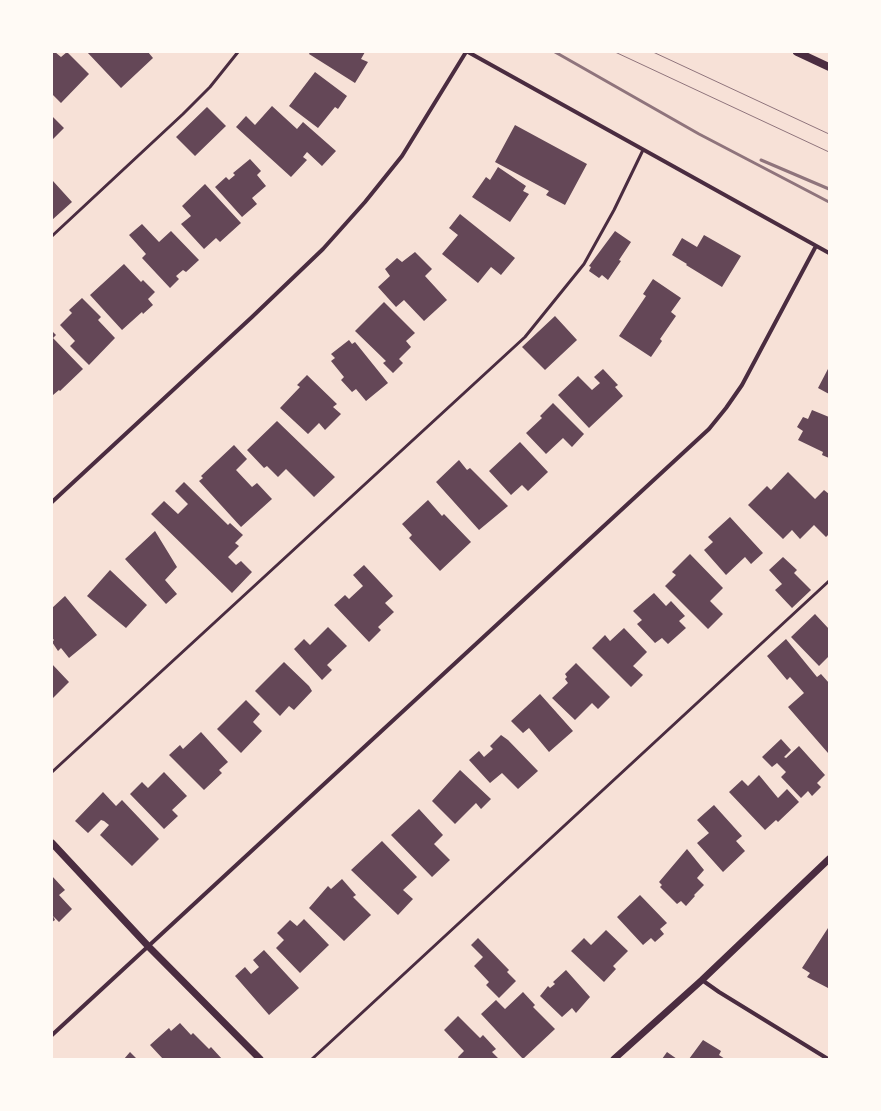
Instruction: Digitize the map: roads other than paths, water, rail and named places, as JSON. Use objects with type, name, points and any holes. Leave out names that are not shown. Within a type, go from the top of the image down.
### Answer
[{"type":"main road","points":[[797,52],[829,67]]},
{"type":"street","points":[[52,502],[252,317],[323,249],[365,202],[402,156],[467,52],[829,253]]},
{"type":"street","points":[[52,1034],[709,429],[726,408],[742,384],[816,246]]},
{"type":"street","points":[[52,843],[148,946],[260,1059]]},
{"type":"street","points":[[614,1059],[702,980],[829,860]]},
{"type":"street","points":[[702,980],[828,1059]]},
{"type":"lane","points":[[52,236],[183,114],[210,87],[238,52]]},
{"type":"lane","points":[[52,772],[525,336],[584,264],[614,210],[643,150]]},
{"type":"lane","points":[[312,1059],[829,581]]},
{"type":"tram line","points":[[615,52],[829,152]]},
{"type":"tram line","points":[[653,52],[829,134]]},
{"type":"railway","points":[[555,52],[699,134],[829,202]]},
{"type":"railway","points":[[761,160],[829,189]]}]
